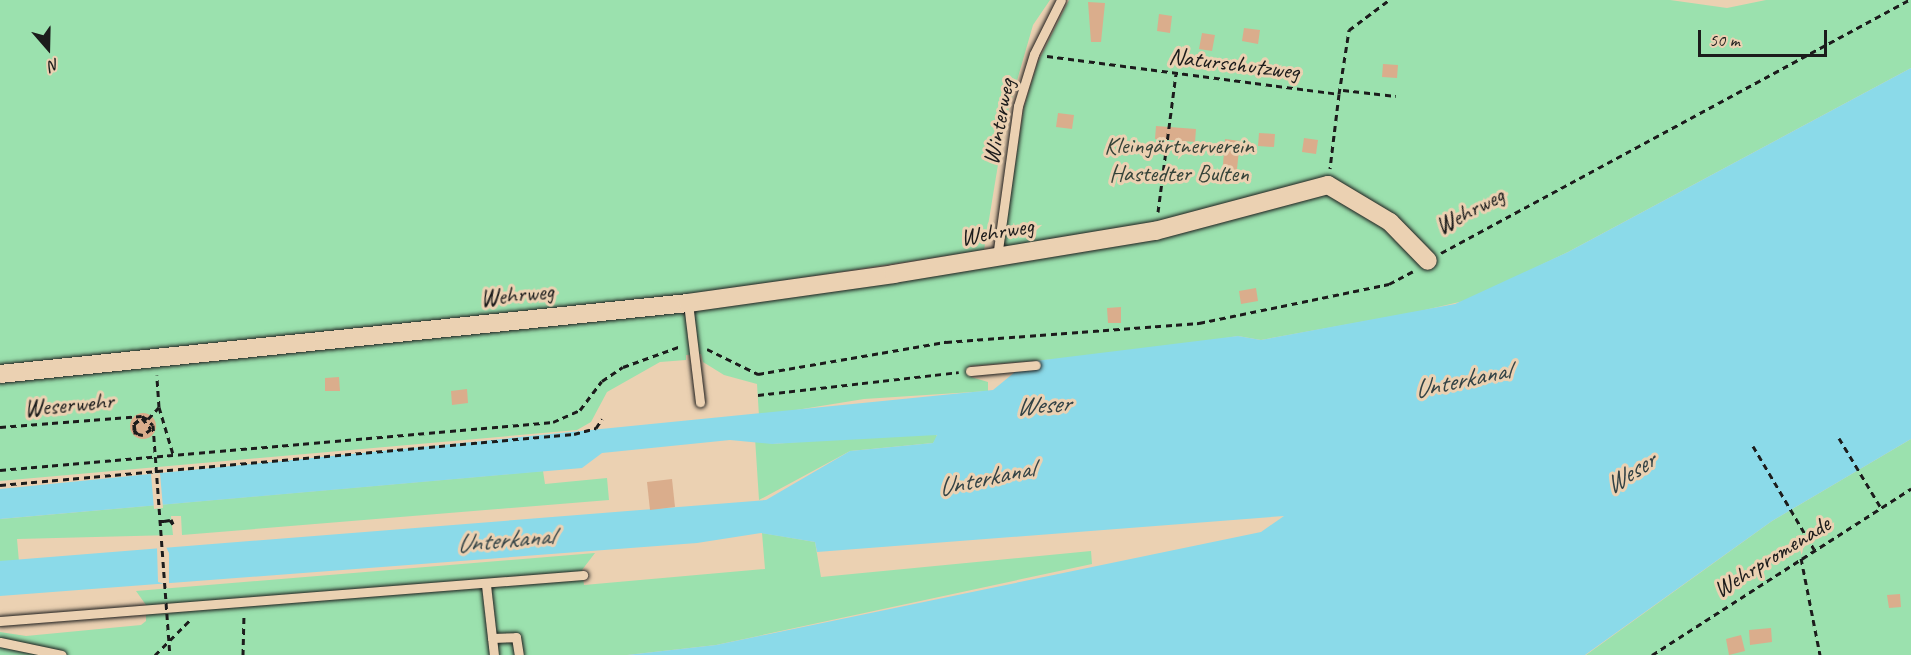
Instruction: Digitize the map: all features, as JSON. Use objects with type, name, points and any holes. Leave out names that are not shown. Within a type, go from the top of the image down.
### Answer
[{"type":"street","name":"Wehrweg","points":[[0,374],[688,303],[1155,231],[1328,185],[1390,222],[1428,261]]},
{"type":"lane","name":"Winterweg","points":[[997,257],[1018,106],[1034,54],[1061,0]]},
{"type":"lane","points":[[688,303],[700,402]]},
{"type":"lane","points":[[970,371],[1036,365]]},
{"type":"lane","points":[[0,621],[197,610],[583,575]]},
{"type":"lane","points":[[486,585],[494,655]]},
{"type":"lane","points":[[492,638],[516,637],[519,655]]},
{"type":"lane","points":[[0,642],[62,655]]},
{"type":"path","points":[[1328,185],[1349,30],[1389,0]]},
{"type":"path","name":"Wehrweg","points":[[1428,261],[1909,0]]},
{"type":"path","name":"Naturschutzweg","points":[[1034,54],[1339,94]]},
{"type":"path","points":[[1155,231],[1176,74]]},
{"type":"path","points":[[1342,90],[1396,96]]},
{"type":"path","points":[[0,470],[553,422],[580,410],[602,381],[623,367],[693,343],[758,374],[946,342],[1093,334],[1258,314],[1389,284],[1428,261]]},
{"type":"path","points":[[155,358],[159,406],[173,454]]},
{"type":"path","points":[[758,395],[970,371]]},
{"type":"path","points":[[135,434],[135,430],[134,424],[142,418],[151,423],[148,433],[138,434],[134,430],[134,424],[142,417],[148,419],[159,406]]},
{"type":"path","name":"Weserwehr","points":[[1,427],[142,416],[150,418],[153,429],[146,437],[135,434],[133,423],[142,416]]},
{"type":"path","points":[[0,485],[574,434],[596,428],[602,419]]},
{"type":"path","points":[[153,429],[162,521],[170,655]]},
{"type":"path","points":[[1839,438],[1881,508]]},
{"type":"path","points":[[1753,446],[1814,549]]},
{"type":"path","name":"Wehrpromenade","points":[[1652,655],[1814,549],[1911,489]]},
{"type":"path","points":[[162,521],[170,520],[173,520],[170,525],[168,521],[171,519]]},
{"type":"path","points":[[1801,558],[1820,655]]},
{"type":"path","points":[[243,655],[244,606]]},
{"type":"path","points":[[155,655],[197,610]]},
{"type":"green space","points":[[0,0],[1050,0],[1033,25],[1005,122],[984,250],[687,295],[0,368]]},
{"type":"green space","name":"Kleingärtnerverein Hastedter Bulten","points":[[1069,0],[1670,0],[1727,8],[1766,0],[1911,0],[1911,68],[1568,252],[1468,300],[1416,312],[1261,340],[1238,336],[1133,353],[969,366],[971,377],[988,382],[988,391],[864,399],[759,416],[757,384],[724,375],[703,362],[701,354],[686,355],[686,360],[660,362],[607,392],[591,422],[577,430],[0,481],[0,381],[1000,262],[1024,107],[1038,62]]},
{"type":"green space","points":[[933,432],[938,437],[933,443],[850,451],[759,500],[755,438],[772,444]]},
{"type":"green space","points":[[1911,439],[1911,655],[1586,655],[1772,521]]},
{"type":"green space","points":[[543,471],[545,484],[607,478],[609,500],[182,535],[181,516],[171,516],[173,535],[17,539],[19,562],[0,561],[0,519]]},
{"type":"green space","points":[[762,533],[815,542],[821,577],[1091,551],[1092,564],[716,645],[627,655],[0,655],[0,632],[26,636],[141,625],[146,621],[146,605],[136,591],[595,553],[582,570],[584,585],[765,569]]},
{"type":"water","points":[[1911,68],[1911,439],[1772,521],[1585,655],[627,655],[716,645],[1261,532],[1284,516],[817,552],[815,542],[761,533],[697,543],[0,596],[0,561],[766,500],[850,451],[933,443],[937,435],[772,444],[730,440],[602,453],[582,468],[0,519],[0,489],[993,390],[1027,362],[1238,336],[1261,340],[1455,304],[1568,252]]},
{"type":"pier","points":[[160,473],[163,508],[154,509],[151,474]]},
{"type":"pier","points":[[157,547],[166,547],[169,553],[169,585],[158,582]]},
{"type":"building","points":[[1088,2],[1105,3],[1101,42],[1091,42]]},
{"type":"building","points":[[1159,14],[1172,16],[1170,33],[1157,31]]},
{"type":"building","points":[[1244,28],[1260,30],[1258,44],[1242,41]]},
{"type":"building","points":[[1202,33],[1215,35],[1212,51],[1199,49]]},
{"type":"building","points":[[1383,64],[1398,65],[1397,78],[1382,77]]},
{"type":"building","points":[[1058,113],[1074,115],[1072,129],[1056,127]]},
{"type":"building","points":[[1156,126],[1196,129],[1195,142],[1155,139]]},
{"type":"building","points":[[1259,133],[1275,134],[1274,147],[1258,146]]},
{"type":"building","points":[[1304,138],[1318,140],[1316,154],[1302,152]]},
{"type":"building","points":[[1225,139],[1240,141],[1236,178],[1222,177]]},
{"type":"building","points":[[1256,288],[1258,301],[1241,304],[1239,291]]},
{"type":"building","points":[[1121,307],[1121,323],[1108,323],[1107,308]]},
{"type":"building","points":[[339,377],[340,391],[325,391],[325,378]]},
{"type":"building","points":[[467,389],[468,403],[452,405],[451,391]]},
{"type":"building","points":[[143,413],[152,417],[156,426],[152,435],[143,439],[134,435],[130,426],[134,417]]},
{"type":"building","points":[[672,479],[675,507],[650,510],[647,482]]},
{"type":"building","points":[[1900,594],[1901,607],[1889,608],[1887,595]]},
{"type":"building","points":[[1771,628],[1772,642],[1750,645],[1749,630]]},
{"type":"building","points":[[1741,635],[1745,651],[1729,655],[1726,639]]},
{"type":"water label","name":"Unterkanal","points":[[1462,380]]},
{"type":"water label","name":"Weser","points":[[1043,405]]},
{"type":"water label","name":"Weser","points":[[1630,473]]},
{"type":"water label","name":"Unterkanal","points":[[986,478]]},
{"type":"water label","name":"Unterkanal","points":[[505,540]]}]
